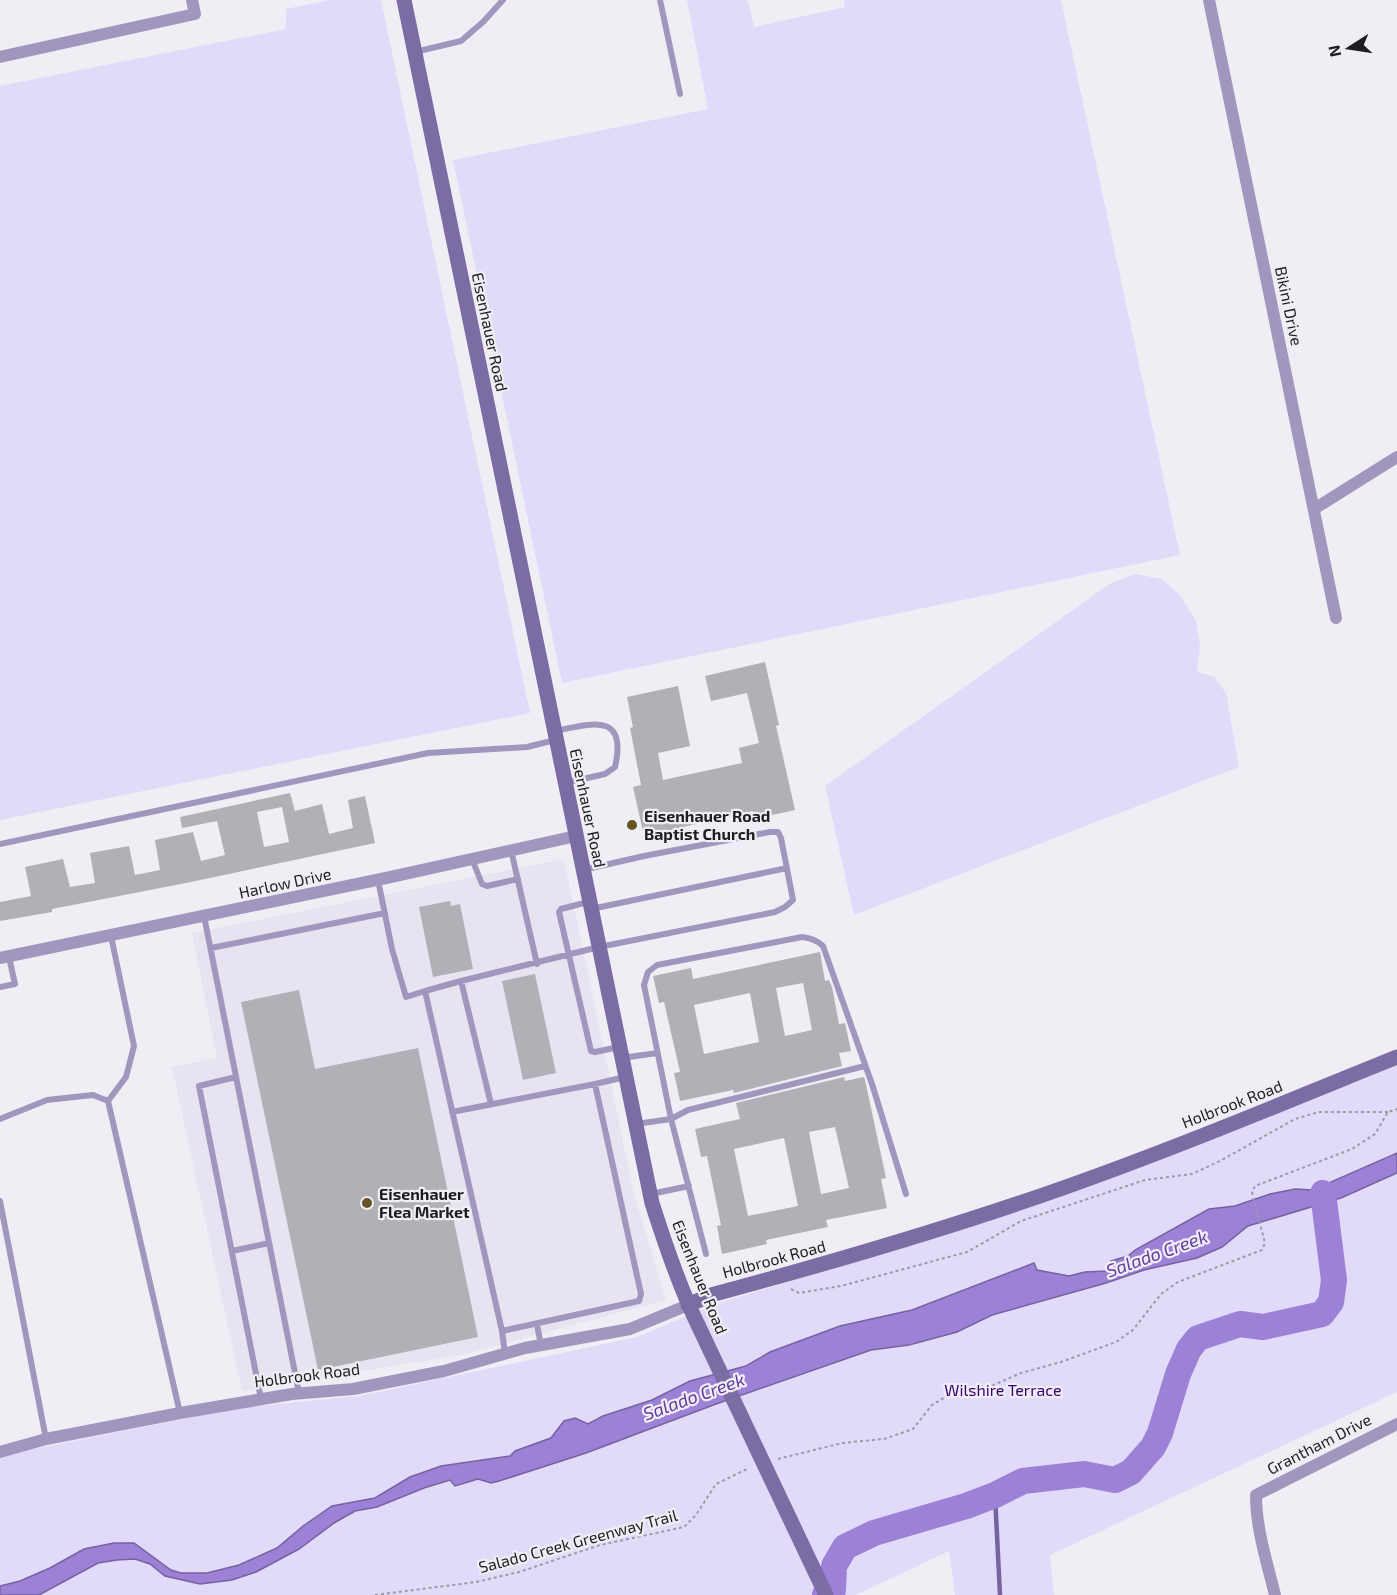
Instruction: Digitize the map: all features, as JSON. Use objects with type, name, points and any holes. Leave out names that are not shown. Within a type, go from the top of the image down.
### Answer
[{"type":"main road","name":"Eisenhauer Road","points":[[404,0],[650,1195],[664,1242],[688,1305],[826,1595]]},
{"type":"main road","name":"Holbrook Road","points":[[688,1305],[711,1295],[900,1242],[1064,1187],[1236,1122],[1397,1057]]},
{"type":"street","points":[[0,57],[195,14],[192,0]]},
{"type":"street","name":"Bikini Drive","points":[[1209,0],[1336,618]]},
{"type":"street","points":[[1314,509],[1397,457]]},
{"type":"street","name":"Harlow Drive","points":[[5,957],[378,880],[576,836]]},
{"type":"street","name":"Holbrook Road","points":[[0,1452],[46,1439],[180,1413],[299,1393],[364,1387],[444,1371],[541,1345],[630,1329],[688,1305]]},
{"type":"street","name":"Grantham Drive","points":[[1275,1595],[1261,1539],[1256,1511],[1256,1495],[1397,1424]]},
{"type":"lane","points":[[414,52],[461,41],[503,0]]},
{"type":"lane","points":[[660,0],[680,94]]},
{"type":"lane","points":[[0,844],[428,753],[527,747],[596,723],[604,724],[612,729],[618,751],[615,767],[605,774],[565,783]]},
{"type":"lane","points":[[378,880],[392,949],[406,997],[599,947],[775,912],[793,900],[778,832],[644,856],[583,870]]},
{"type":"lane","points":[[511,850],[537,963]]},
{"type":"lane","points":[[472,859],[482,884],[487,886],[518,879]]},
{"type":"lane","points":[[657,1053],[591,1051],[568,956],[559,912],[561,909],[787,868]]},
{"type":"lane","points":[[211,948],[385,913]]},
{"type":"lane","points":[[204,916],[299,1393]]},
{"type":"lane","points":[[111,936],[134,1046],[126,1077],[108,1101],[180,1413]]},
{"type":"lane","points":[[706,1254],[671,1119],[644,985],[648,972],[657,965],[802,937],[812,938],[823,946],[906,1194]]},
{"type":"lane","points":[[0,987],[15,984],[5,957]]},
{"type":"lane","points":[[461,981],[491,1104]]},
{"type":"lane","points":[[425,992],[506,1354]]},
{"type":"lane","points":[[635,1124],[671,1119],[688,1110],[865,1066]]},
{"type":"lane","points":[[236,1077],[200,1086],[261,1399]]},
{"type":"lane","points":[[452,1112],[625,1077]]},
{"type":"lane","points":[[502,1331],[639,1301],[641,1294],[595,1084]]},
{"type":"lane","points":[[0,1119],[47,1100],[93,1095],[108,1101]]},
{"type":"lane","points":[[650,1195],[689,1186]]},
{"type":"lane","points":[[0,1201],[46,1439]]},
{"type":"lane","points":[[232,1251],[269,1243]]},
{"type":"lane","points":[[537,1324],[541,1345]]},
{"type":"path","points":[[771,1278],[799,1293],[841,1286],[939,1260],[967,1252],[1021,1221],[1080,1200],[1145,1180],[1192,1174],[1295,1119],[1319,1112],[1388,1112],[1397,1109]]},
{"type":"path","points":[[772,1461],[842,1443],[884,1439],[913,1429],[933,1405],[952,1393],[982,1390],[1021,1373],[1061,1362],[1116,1342],[1133,1330],[1161,1294],[1178,1282],[1262,1250],[1265,1243],[1252,1192],[1255,1186],[1352,1149],[1375,1134],[1388,1112]]},
{"type":"path","name":"Salado Creek Greenway Trail","points":[[375,1595],[476,1582],[519,1572],[600,1545],[684,1527],[696,1515],[716,1484],[754,1466]]},
{"type":"shaded area","points":[[564,859],[634,1194],[666,1300],[462,1355],[242,1391],[172,1067],[217,1058],[192,933]]},
{"type":"green space","points":[[329,0],[381,0],[530,713],[0,820],[0,86],[286,29],[286,9]]},
{"type":"green space","points":[[687,0],[748,0],[754,27],[845,7],[844,0],[1061,0],[1180,555],[562,683],[453,160],[708,109]]},
{"type":"green space","points":[[1135,574],[1162,579],[1180,595],[1196,621],[1200,645],[1197,672],[1214,677],[1226,693],[1239,767],[854,915],[825,786],[1111,583]]},
{"type":"green space","name":"Wilshire Terrace","points":[[1397,1064],[1397,1392],[1050,1555],[1054,1595],[955,1595],[949,1551],[856,1595],[0,1595],[0,1458],[29,1450],[237,1408],[360,1396],[637,1337],[715,1304],[876,1255]]},
{"type":"water","name":"Salado Creek","points":[[1397,1153],[1397,1173],[1341,1198],[1248,1226],[1222,1247],[1197,1258],[1144,1270],[992,1315],[957,1332],[909,1345],[871,1350],[716,1404],[586,1453],[499,1481],[491,1483],[478,1479],[455,1486],[450,1480],[377,1507],[355,1511],[334,1523],[299,1549],[256,1572],[232,1580],[200,1584],[165,1576],[150,1564],[135,1559],[117,1560],[98,1563],[39,1595],[0,1595],[0,1586],[20,1581],[50,1568],[84,1549],[114,1543],[134,1543],[171,1570],[181,1573],[207,1573],[239,1565],[277,1548],[332,1506],[375,1498],[410,1477],[441,1466],[510,1456],[515,1451],[551,1438],[564,1421],[575,1418],[588,1424],[603,1416],[652,1400],[690,1381],[746,1366],[770,1352],[840,1326],[912,1310],[1034,1263],[1037,1270],[1069,1276],[1085,1272],[1106,1271],[1113,1267],[1111,1261],[1128,1256],[1209,1209],[1235,1206],[1270,1194],[1295,1189],[1313,1190]]},
{"type":"building","points":[[765,662],[779,725],[776,726],[795,810],[754,819],[753,811],[644,836],[633,787],[641,785],[630,728],[633,727],[627,697],[678,686],[690,746],[658,753],[663,780],[742,763],[739,748],[759,743],[747,693],[711,701],[705,676]]},
{"type":"building","points":[[290,793],[295,811],[322,804],[329,834],[353,828],[348,800],[365,796],[375,843],[0,921],[0,902],[31,896],[25,867],[63,859],[70,887],[95,883],[90,853],[129,846],[135,875],[160,870],[155,840],[193,832],[201,861],[225,855],[217,821],[182,828],[180,817]],"holes":[[[282,807],[289,842],[264,847],[257,812]]]},
{"type":"building","points":[[450,901],[451,906],[460,904],[473,969],[433,977],[419,907]]},
{"type":"building","points":[[820,952],[825,981],[829,980],[832,987],[839,1024],[845,1023],[851,1051],[839,1053],[842,1066],[734,1093],[733,1090],[680,1101],[674,1073],[680,1072],[664,1002],[659,1003],[653,976],[691,968],[693,979]],"holes":[[[803,983],[812,1030],[785,1036],[776,988]],[[750,993],[759,1042],[704,1054],[694,1005]]]},
{"type":"building","points":[[535,974],[556,1073],[523,1080],[502,981]]},
{"type":"building","name":"Eisenhauer Flea Market","points":[[299,990],[315,1069],[418,1048],[478,1337],[318,1370],[241,1002]]},
{"type":"building","points":[[844,1077],[845,1081],[864,1077],[886,1178],[881,1179],[887,1208],[826,1220],[828,1227],[766,1240],[767,1244],[722,1254],[717,1226],[721,1225],[707,1156],[701,1157],[695,1129],[740,1119],[736,1103]],"holes":[[[835,1127],[849,1188],[821,1194],[809,1132]],[[784,1138],[798,1206],[748,1216],[734,1149]]]},
{"type":"waterway","points":[[825,1595],[833,1590],[834,1566],[845,1547],[874,1533],[966,1506],[1023,1481],[1084,1474],[1115,1480],[1131,1472],[1153,1447],[1160,1433],[1178,1374],[1189,1349],[1198,1338],[1240,1324],[1263,1327],[1322,1314],[1331,1302],[1334,1280],[1323,1193]]},
{"type":"waterway","points":[[995,1495],[1000,1595]]},
{"type":"place","name":"Eisenhauer Road Baptist Church","points":[[632,825]]},
{"type":"place","name":"Eisenhauer Flea Market","points":[[367,1203]]}]
